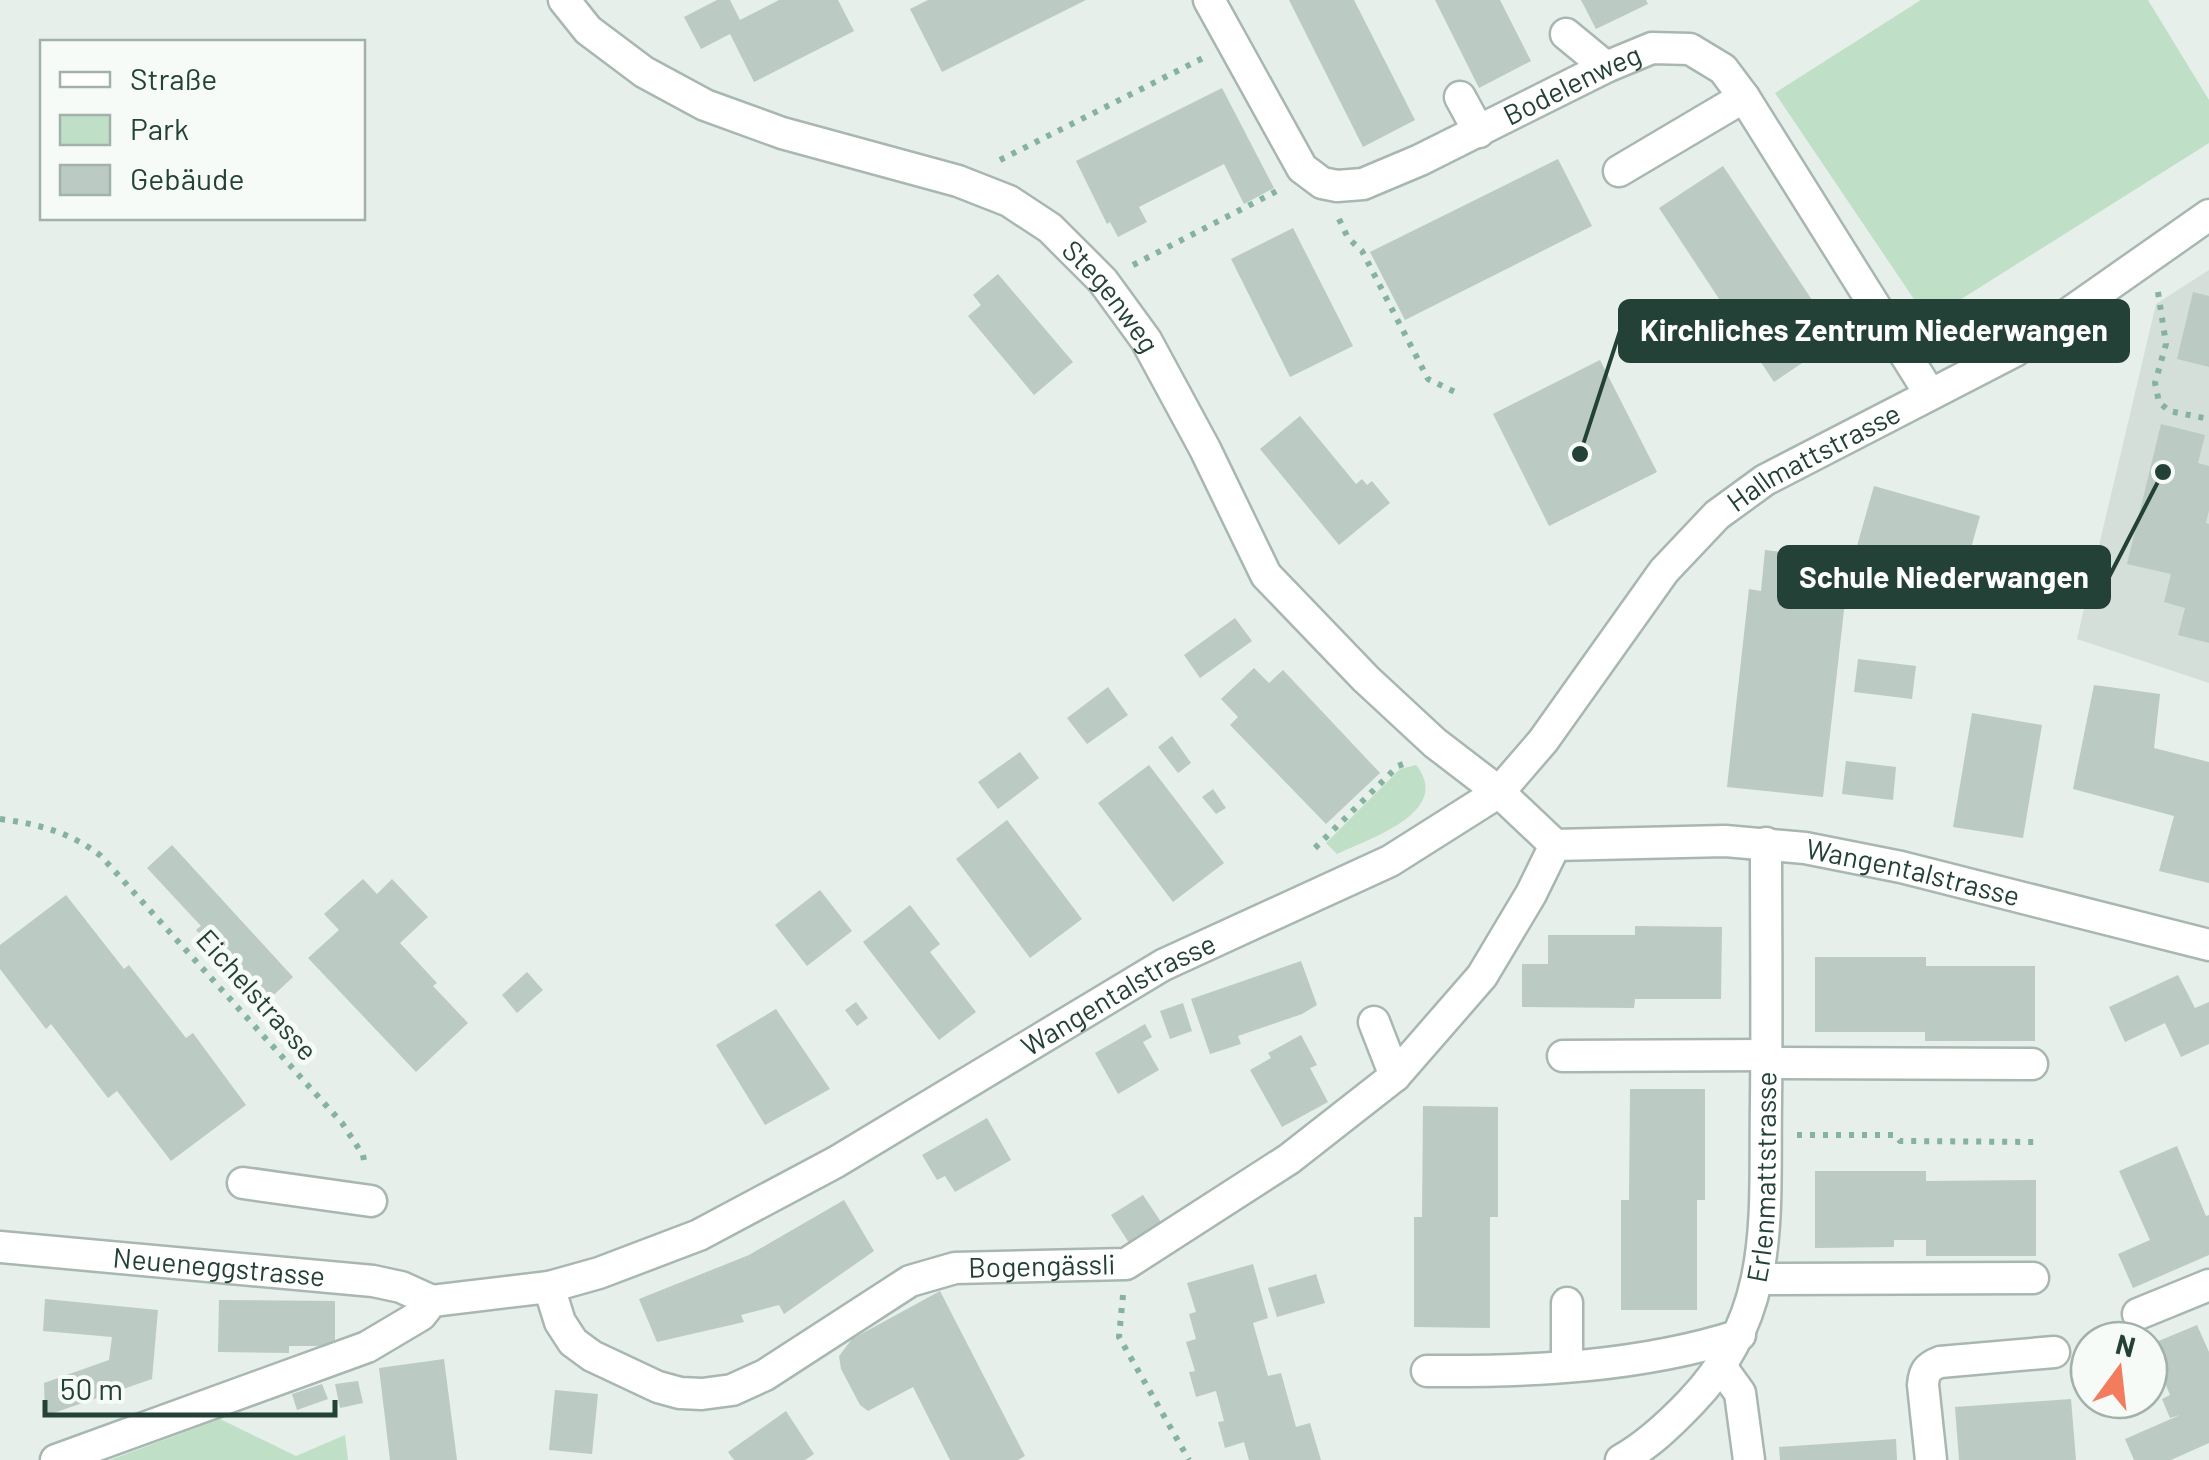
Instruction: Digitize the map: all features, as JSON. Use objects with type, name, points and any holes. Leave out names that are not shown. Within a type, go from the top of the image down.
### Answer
[{"type":"street","name":"Stegenweg","points":[[564,0],[588,30],[630,61],[705,105],[782,133],[958,180],[1009,201],[1050,228],[1103,281],[1146,340],[1266,574],[1366,679],[1435,743],[1499,792]]},
{"type":"street","points":[[1194,1],[1302,168],[1322,183],[1337,186]]},
{"type":"street","points":[[1566,34],[1606,67]]},
{"type":"street","name":"Bodelenweg","points":[[1337,186],[1363,184],[1652,48],[1690,49],[1723,69],[1744,97],[1930,394]]},
{"type":"street","points":[[1460,97],[1479,132]]},
{"type":"street","points":[[1619,170],[1744,97]]},
{"type":"street","name":"Hallmattstrasse","points":[[1499,792],[1542,741],[1664,571],[1698,532],[1765,480],[2015,351],[2209,214]]},
{"type":"street","points":[[1499,792],[1555,845]]},
{"type":"street","name":"Wangentalstrasse","points":[[56,1460],[367,1347],[421,1315],[432,1302],[549,1287],[599,1273],[699,1235],[836,1162],[1163,964],[1390,861],[1499,792]]},
{"type":"street","name":"Wangentalstrasse","points":[[1555,845],[1766,843],[1901,867],[2209,945]]},
{"type":"street","name":"Erlenmattstrasse","points":[[1621,1460],[1677,1418],[1722,1368],[1740,1335],[1759,1279],[1767,1059],[1766,843]]},
{"type":"street","name":"Bogengässli","points":[[549,1287],[560,1322],[573,1342],[592,1356],[658,1387],[702,1394],[732,1390],[766,1375],[910,1281],[955,1268],[1126,1264],[1289,1159],[1396,1076],[1482,976],[1555,845]]},
{"type":"street","points":[[1374,1022],[1396,1076]]},
{"type":"street","points":[[1563,1056],[2032,1064]]},
{"type":"street","points":[[243,1183],[371,1201]]},
{"type":"street","name":"Neueneggstrasse","points":[[0,1248],[372,1282],[401,1287],[432,1302]]},
{"type":"street","points":[[1759,1279],[2033,1278]]},
{"type":"street","points":[[2138,1314],[2209,1285]]},
{"type":"street","points":[[1567,1303],[1567,1365]]},
{"type":"street","points":[[1427,1372],[1507,1372],[1678,1353],[1740,1335]]},
{"type":"street","points":[[1931,1460],[1923,1386],[1924,1374],[1930,1366],[2054,1352]]},
{"type":"street","points":[[1722,1368],[1740,1393],[1749,1460]]},
{"type":"path","points":[[958,180],[1212,54]]},
{"type":"path","points":[[1337,186],[1333,206],[1348,238],[1362,250],[1428,379],[1459,394]]},
{"type":"path","points":[[1103,281],[1249,205]]},
{"type":"path","points":[[2140,266],[2156,286],[2164,313],[2166,344],[2156,383],[2159,402],[2170,411],[2209,420]]},
{"type":"path","points":[[1315,848],[1398,766],[1420,759],[1435,743]]},
{"type":"path","name":"Eichelstrasse","points":[[0,819],[76,837],[101,856],[342,1123],[363,1154],[371,1201]]},
{"type":"path","points":[[1765,1135],[2036,1142]]},
{"type":"path","points":[[1126,1264],[1120,1337],[1189,1460]]},
{"type":"shaded area","points":[[2209,270],[2209,683],[2077,639],[2156,304]]},
{"type":"green space","points":[[1921,0],[2148,0],[2209,100],[2209,143],[1928,320],[1775,93]]},
{"type":"green space","points":[[1416,765],[1425,782],[1424,797],[1416,810],[1386,832],[1337,854],[1326,843],[1400,769]]},
{"type":"green space","points":[[220,1419],[296,1456],[345,1435],[348,1460],[110,1460]]},
{"type":"building","points":[[717,0],[730,0],[740,20],[779,0],[838,0],[854,31],[754,82],[730,34],[701,49],[684,17]]},
{"type":"building","points":[[928,0],[1086,0],[942,72],[910,9]]},
{"type":"building","points":[[1289,0],[1354,0],[1415,120],[1363,147]]},
{"type":"building","points":[[1435,0],[1500,0],[1531,61],[1479,88]]},
{"type":"building","points":[[1581,0],[1646,0],[1648,4],[1596,29]]},
{"type":"building","points":[[1222,88],[1274,188],[1244,204],[1224,164],[1139,207],[1147,222],[1118,237],[1110,222],[1107,224],[1076,161]]},
{"type":"building","points":[[1558,159],[1592,226],[1405,320],[1370,252]]},
{"type":"building","points":[[1723,166],[1838,339],[1774,382],[1659,208]]},
{"type":"building","points":[[1293,228],[1353,346],[1290,377],[1231,259]]},
{"type":"building","points":[[998,274],[1073,362],[1034,395],[968,316],[981,305],[973,295]]},
{"type":"building","points":[[2193,292],[2209,296],[2209,367],[2177,359]]},
{"type":"building","points":[[1600,360],[1657,472],[1549,526],[1493,414]]},
{"type":"building","points":[[1300,416],[1356,484],[1362,479],[1367,485],[1372,481],[1390,503],[1339,545],[1260,449]]},
{"type":"building","points":[[2161,424],[2205,435],[2198,463],[2209,466],[2209,643],[2178,635],[2185,608],[2164,602],[2171,574],[2127,564]]},
{"type":"building","points":[[1874,486],[1980,516],[1961,584],[1855,553]]},
{"type":"building","points":[[1765,550],[1838,558],[1833,599],[1845,601],[1823,797],[1727,787],[1749,589],[1761,591]]},
{"type":"building","points":[[1235,618],[1252,641],[1200,678],[1184,655]]},
{"type":"building","points":[[1858,659],[1916,666],[1912,699],[1854,692]]},
{"type":"building","points":[[1254,668],[1269,683],[1283,670],[1380,773],[1326,824],[1230,725],[1238,717],[1221,699]]},
{"type":"building","points":[[2094,685],[2160,694],[2154,748],[2209,762],[2209,883],[2159,871],[2174,816],[2073,789]]},
{"type":"building","points":[[1108,687],[1128,715],[1087,744],[1067,718]]},
{"type":"building","points":[[1972,713],[2042,725],[2023,838],[1953,827]]},
{"type":"building","points":[[1172,736],[1191,763],[1178,773],[1158,747]]},
{"type":"building","points":[[1020,752],[1039,778],[998,809],[978,782]]},
{"type":"building","points":[[1846,761],[1896,767],[1893,800],[1842,794]]},
{"type":"building","points":[[1149,765],[1224,863],[1173,902],[1098,803]]},
{"type":"building","points":[[1213,789],[1226,808],[1216,814],[1202,797]]},
{"type":"building","points":[[1007,820],[1082,919],[1030,958],[956,859]]},
{"type":"building","points":[[172,845],[293,977],[264,1004],[196,930],[201,926],[147,868]]},
{"type":"building","points":[[363,879],[377,894],[392,879],[428,917],[400,943],[468,1023],[416,1072],[308,958],[339,930],[324,914]]},
{"type":"building","points":[[820,890],[852,931],[807,966],[775,925]]},
{"type":"building","points":[[66,895],[124,969],[129,965],[186,1038],[193,1033],[246,1105],[171,1161],[117,1091],[108,1098],[51,1024],[46,1029],[0,969],[0,945]]},
{"type":"building","points":[[910,905],[940,944],[930,952],[976,1012],[939,1040],[863,942]]},
{"type":"building","points":[[1635,926],[1722,927],[1721,999],[1635,999],[1634,1008],[1522,1007],[1522,964],[1548,964],[1548,935],[1635,935]]},
{"type":"building","points":[[1815,957],[1926,957],[1926,966],[2035,966],[2035,1041],[1925,1041],[1925,1032],[1815,1032]]},
{"type":"building","points":[[1301,961],[1317,1005],[1238,1036],[1241,1044],[1210,1054],[1191,999]]},
{"type":"building","points":[[527,972],[543,990],[517,1013],[502,995]]},
{"type":"building","points":[[2178,975],[2195,1008],[2209,1002],[2209,1044],[2181,1057],[2165,1023],[2125,1042],[2109,1007]]},
{"type":"building","points":[[856,1002],[868,1018],[857,1026],[845,1010]]},
{"type":"building","points":[[1183,1003],[1192,1031],[1170,1039],[1160,1011]]},
{"type":"building","points":[[776,1009],[830,1089],[765,1125],[716,1045]]},
{"type":"building","points":[[1145,1024],[1152,1037],[1143,1042],[1159,1070],[1118,1094],[1095,1053]]},
{"type":"building","points":[[1301,1035],[1317,1065],[1310,1068],[1328,1102],[1282,1127],[1250,1070],[1271,1058],[1268,1053]]},
{"type":"building","points":[[1630,1089],[1705,1089],[1705,1200],[1697,1200],[1697,1310],[1621,1310],[1621,1200],[1629,1200]]},
{"type":"building","points":[[1423,1106],[1498,1107],[1498,1217],[1490,1217],[1490,1328],[1414,1327],[1414,1217],[1422,1217]]},
{"type":"building","points":[[987,1118],[1011,1160],[955,1192],[945,1176],[937,1180],[922,1155]]},
{"type":"building","points":[[2177,1146],[2206,1216],[2209,1215],[2209,1255],[2133,1288],[2118,1254],[2150,1240],[2119,1171]]},
{"type":"building","points":[[1815,1171],[1926,1171],[1926,1181],[2036,1180],[2036,1256],[1926,1256],[1926,1240],[1894,1240],[1894,1247],[1815,1248]]},
{"type":"building","points":[[1143,1195],[1161,1222],[1129,1243],[1111,1215]]},
{"type":"building","points":[[844,1200],[874,1251],[784,1314],[779,1305],[741,1315],[744,1322],[657,1342],[639,1299],[749,1255]]},
{"type":"building","points":[[1253,1264],[1268,1318],[1253,1323],[1268,1376],[1281,1373],[1296,1427],[1310,1423],[1321,1460],[1249,1460],[1244,1442],[1225,1448],[1218,1422],[1224,1421],[1216,1391],[1196,1397],[1189,1372],[1195,1371],[1186,1342],[1196,1339],[1189,1314],[1196,1312],[1187,1283]]},
{"type":"building","points":[[1316,1274],[1325,1303],[1277,1317],[1268,1288]]},
{"type":"building","points":[[940,1291],[1025,1456],[1018,1460],[950,1460],[913,1387],[868,1411],[860,1405],[841,1369],[839,1356],[852,1339]]},
{"type":"building","points":[[45,1299],[158,1310],[152,1379],[45,1416],[44,1383],[109,1360],[112,1337],[43,1331]]},
{"type":"building","points":[[219,1300],[335,1301],[335,1346],[289,1346],[289,1353],[218,1352]]},
{"type":"building","points":[[2197,1325],[2209,1352],[2209,1443],[2171,1460],[2134,1460],[2125,1439],[2180,1415],[2169,1416],[2169,1337]]},
{"type":"building","points":[[444,1359],[457,1460],[390,1460],[379,1368]]},
{"type":"building","points":[[358,1381],[363,1403],[340,1408],[335,1384]]},
{"type":"building","points":[[322,1384],[328,1399],[297,1410],[292,1394]]},
{"type":"building","points":[[555,1390],[598,1394],[592,1454],[549,1450]]},
{"type":"building","points":[[2069,1399],[2076,1460],[1959,1460],[1955,1407]]},
{"type":"building","points":[[786,1411],[814,1454],[805,1460],[734,1460],[728,1452]]},
{"type":"building","points":[[1896,1439],[1897,1460],[1780,1460],[1779,1447]]},
{"type":"place","name":"Kirchliches Zentrum Niederwangen","points":[[1580,454]]},
{"type":"place","name":"Schule Niederwangen","points":[[2163,472]]}]
